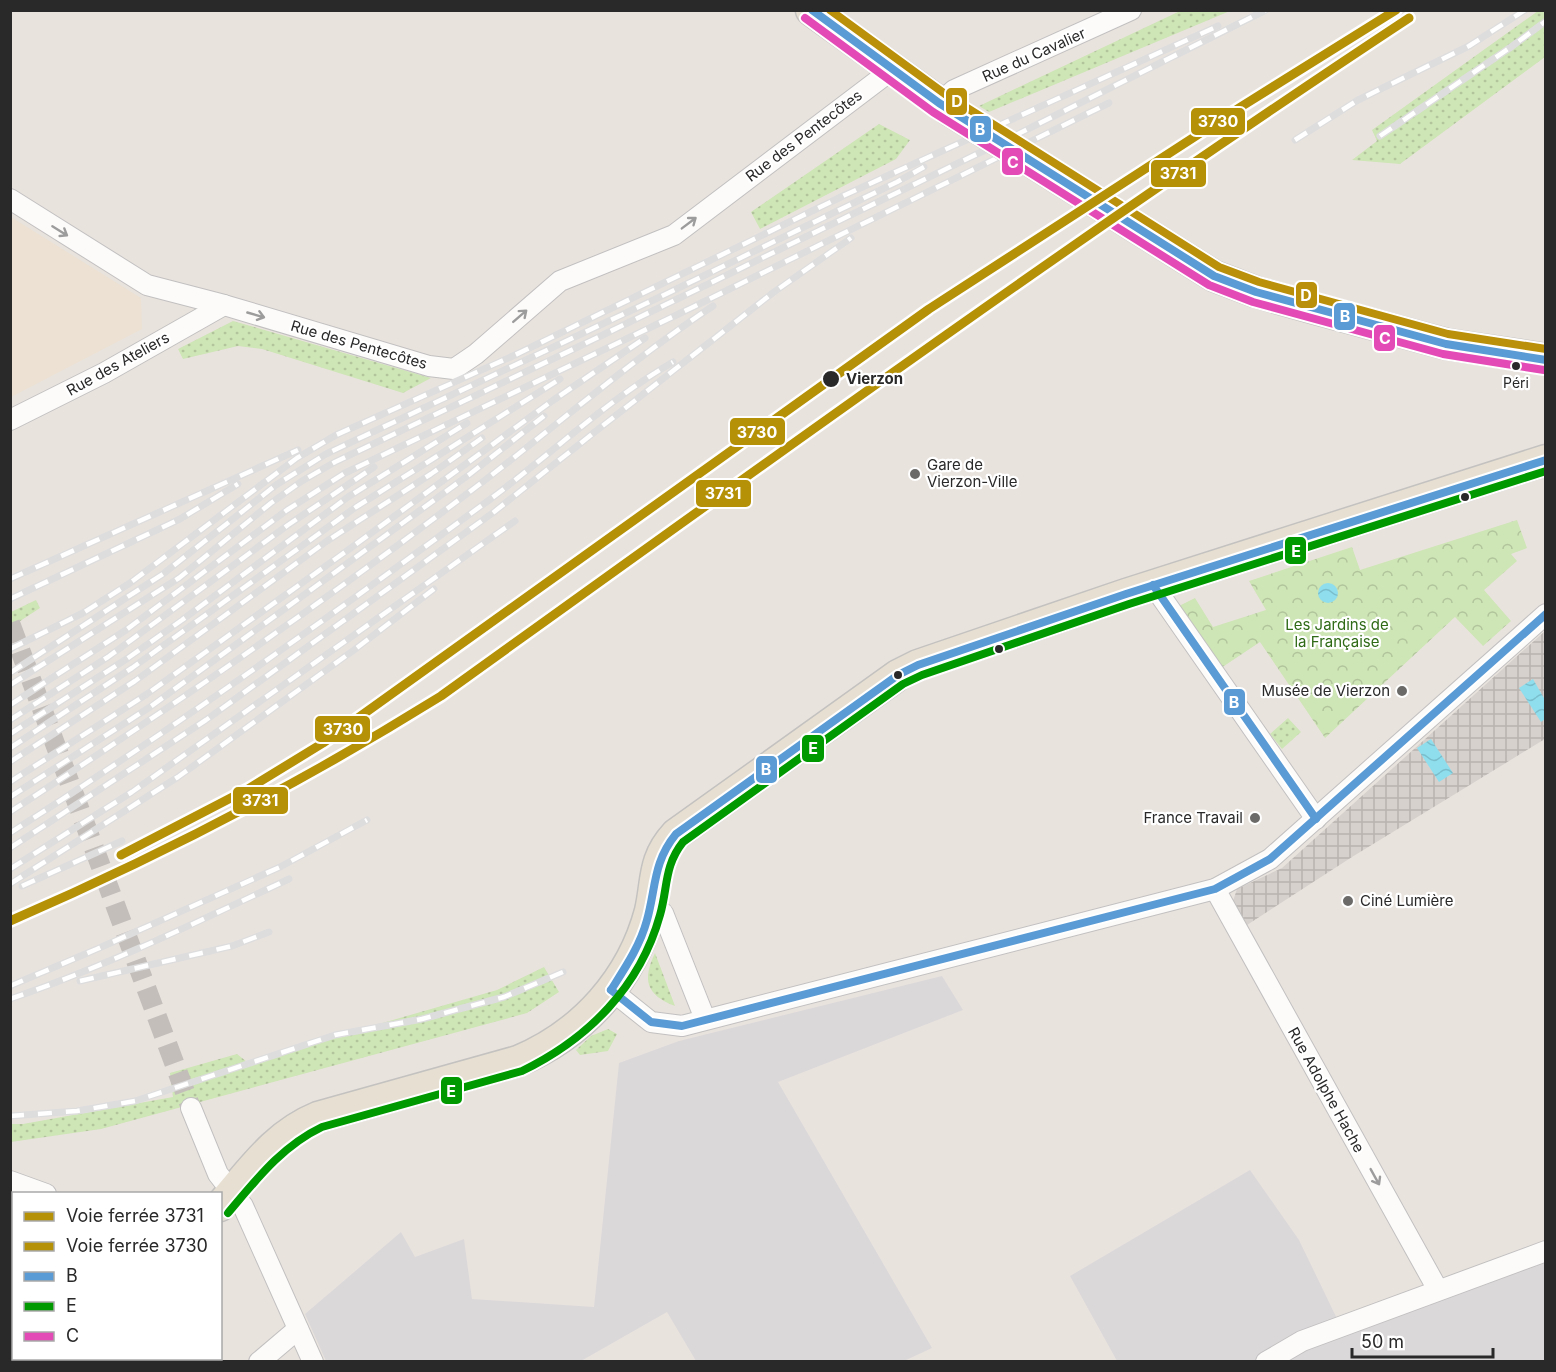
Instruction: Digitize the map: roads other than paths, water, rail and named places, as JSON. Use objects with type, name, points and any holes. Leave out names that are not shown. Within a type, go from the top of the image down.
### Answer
[{"type":"main road","points":[[811,10],[945,107],[1214,276],[1256,292],[1446,344],[1545,359]]},
{"type":"main road","points":[[226,1199],[277,1141],[303,1123],[492,1069],[540,1052],[561,1039],[579,1024],[611,990],[631,956],[647,922],[656,867],[667,844],[686,826],[908,669],[963,648],[1153,585],[1545,460]]},
{"type":"street","name":"Rue du Cavalier","points":[[945,107],[954,90],[1131,10]]},
{"type":"street","name":"Rue des Pentecôtes","points":[[10,200],[147,285],[224,305],[429,366],[454,369],[476,354],[560,281],[674,235],[893,69]]},
{"type":"street","name":"Rue des Ateliers","points":[[10,420],[104,374],[224,305]]},
{"type":"street","points":[[1153,585],[1316,819]]},
{"type":"street","points":[[611,990],[651,1022],[682,1026],[1215,889],[1270,860],[1545,614]]},
{"type":"street","name":"Rue Adolphe Hache","points":[[1215,889],[1438,1290]]},
{"type":"street","points":[[663,913],[705,1019]]},
{"type":"street","points":[[191,1108],[226,1199],[243,1206],[313,1362]]},
{"type":"street","points":[[10,1181],[40,1192]]},
{"type":"street","points":[[1266,1362],[1302,1341],[1545,1251]]},
{"type":"street","points":[[259,1362],[298,1329]]},
{"type":"water","points":[[1328,583],[1335,586],[1338,593],[1335,600],[1328,603],[1321,600],[1318,593],[1321,586]]},
{"type":"water","points":[[1533,679],[1545,700],[1545,719],[1541,722],[1519,688]]},
{"type":"water","points":[[1431,739],[1453,773],[1439,782],[1417,748]]},
{"type":"tunnel","points":[[10,623],[191,1108]]},
{"type":"railway","points":[[10,685],[179,578],[271,503],[302,481],[335,462],[1008,139],[1266,10]]},
{"type":"railway","points":[[1295,140],[1358,100],[1469,46],[1525,10]]},
{"type":"railway","points":[[1380,136],[1546,21]]},
{"type":"railway","points":[[10,649],[83,613],[130,583],[297,458],[336,435],[515,355],[845,195],[1218,26]]},
{"type":"railway","points":[[10,705],[126,630],[287,510],[345,473],[689,309],[1109,103]]},
{"type":"railway","points":[[10,673],[163,574],[276,485],[326,454],[664,295],[924,167]]},
{"type":"railway","points":[[10,848],[206,720],[494,512],[774,292],[851,238]]},
{"type":"railway","points":[[10,812],[128,735],[359,574],[502,467],[651,350],[713,306]]},
{"type":"railway","points":[[10,782],[147,694],[552,401],[645,338]]},
{"type":"railway","points":[[10,833],[130,754],[307,632],[505,488],[623,395],[673,362]]},
{"type":"railway","points":[[10,748],[132,668],[356,507],[560,379]]},
{"type":"railway","points":[[10,797],[150,707],[470,474],[544,416]]},
{"type":"railway","points":[[10,734],[128,658],[348,497],[467,423]]},
{"type":"railway","points":[[10,762],[135,681],[327,541],[482,438]]},
{"type":"railway","points":[[10,579],[298,450]]},
{"type":"railway","points":[[10,720],[108,657],[288,525],[374,467]]},
{"type":"railway","points":[[10,599],[180,519],[238,484]]},
{"type":"railway","points":[[10,869],[132,792],[515,521]]},
{"type":"railway","points":[[10,884],[178,777],[354,650],[434,589]]},
{"type":"railway","points":[[10,986],[280,867],[367,820]]},
{"type":"railway","points":[[22,886],[122,841]]},
{"type":"railway","points":[[10,999],[117,958],[289,879]]},
{"type":"railway","points":[[80,981],[232,946],[269,932]]},
{"type":"railway","points":[[10,1116],[77,1111],[135,1101],[335,1035],[422,1019],[504,997],[563,972]]},
{"type":"rail line","name":"3730","points":[[121,855],[248,789],[323,743],[929,309],[1239,108],[1396,10]]},
{"type":"rail line","name":"3731","points":[[10,921],[121,871],[284,788],[441,696],[1043,267],[1409,18]]},
{"type":"place","name":"Péri","points":[[1516,366]]},
{"type":"place","name":"Vierzon","points":[[831,379]]},
{"type":"place","name":"Gare de Vierzon-Ville","points":[[915,474]]},
{"type":"place","name":"Musée de Vierzon","points":[[1402,691]]},
{"type":"place","name":"France Travail","points":[[1255,818]]},
{"type":"place","name":"Ciné Lumière","points":[[1348,901]]},
{"type":"park label","name":"Les Jardins de la Française","points":[[1337,634]]}]
